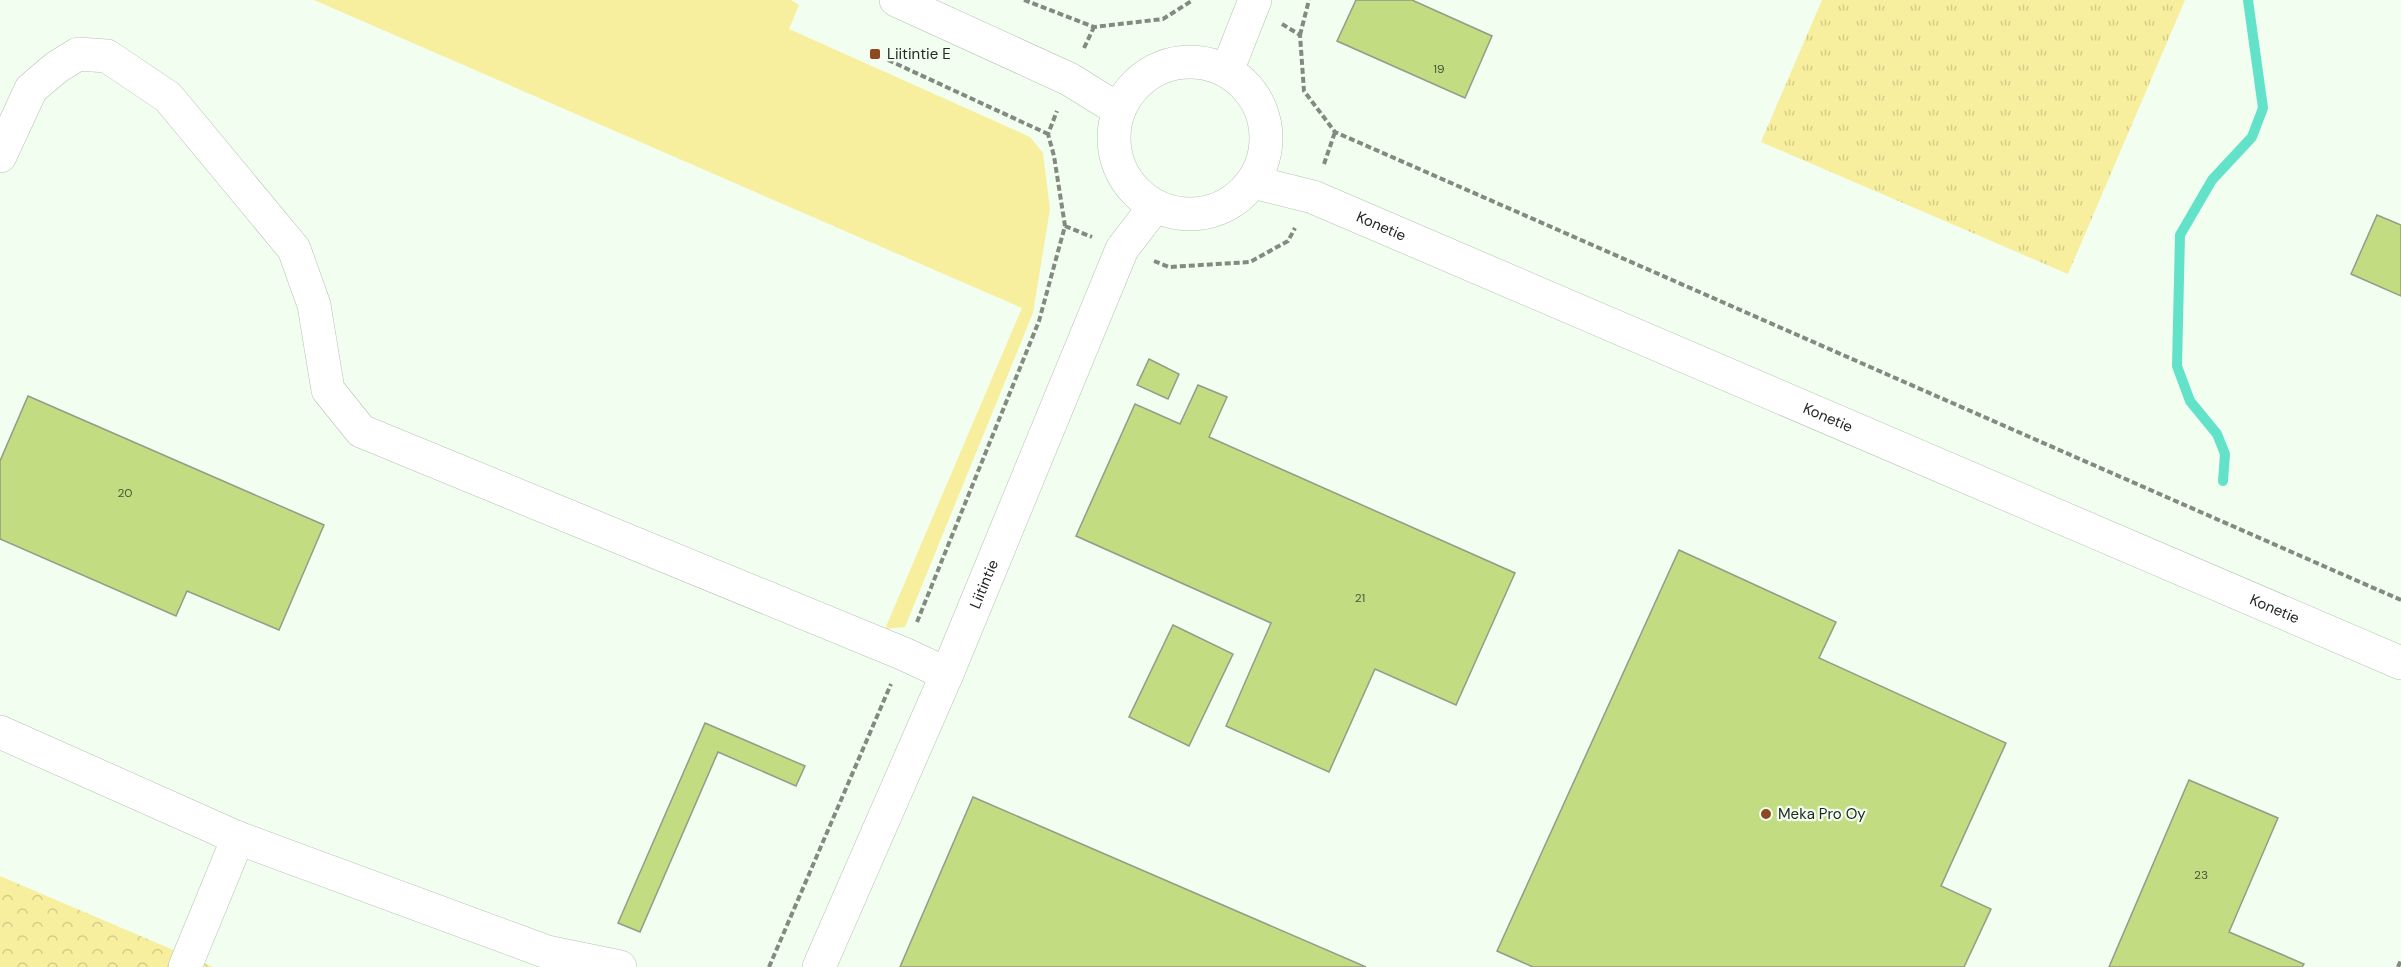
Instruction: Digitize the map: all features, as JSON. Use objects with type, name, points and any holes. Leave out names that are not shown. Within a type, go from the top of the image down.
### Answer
[{"type":"street","points":[[896,0],[1069,79],[1119,110]]},
{"type":"street","points":[[1227,71],[1254,3]]},
{"type":"street","points":[[0,156],[31,89],[57,67],[78,54],[107,56],[168,97],[294,249],[314,305],[328,390],[361,431],[904,654],[947,674]]},
{"type":"street","points":[[1176,62],[1202,62],[1227,71],[1253,94],[1264,119],[1264,158],[1253,182],[1244,192],[1222,207],[1207,212],[1181,214],[1155,206],[1133,189],[1119,167],[1113,136],[1119,110],[1132,88],[1152,71],[1176,62]]},
{"type":"street","name":"Konetie","points":[[1253,182],[1313,197],[2401,663]]},
{"type":"street","name":"Liitintie","points":[[819,967],[947,674],[1122,249],[1155,206]]},
{"type":"street","points":[[0,732],[238,838],[547,952],[620,967]]},
{"type":"street","points":[[185,967],[238,838]]},
{"type":"path","points":[[1024,0],[1094,27],[1163,19],[1193,0]]},
{"type":"path","points":[[1309,0],[1300,34],[1304,91],[1335,132],[2401,600]]},
{"type":"path","points":[[1254,3],[1300,34]]},
{"type":"path","points":[[769,967],[904,654],[1040,321],[1065,226],[1054,156],[1048,134],[1069,79],[1094,27]]},
{"type":"path","points":[[888,60],[1048,134]]},
{"type":"path","points":[[1065,226],[1169,267],[1250,262],[1288,241],[1313,197],[1335,132]]},
{"type":"path","points":[[2398,967],[2401,960]]},
{"type":"green space","points":[[314,0],[791,0],[799,5],[789,29],[1030,137],[1043,153],[1050,209],[1033,313],[905,627],[885,629],[1022,308]]},
{"type":"green space","points":[[1822,0],[2185,0],[2068,274],[1761,142]]},
{"type":"green space","points":[[0,876],[213,967],[0,967]]},
{"type":"building","points":[[1356,0],[1412,0],[1492,36],[1465,98],[1337,41]]},
{"type":"building","points":[[2377,215],[2401,225],[2401,296],[2351,274]]},
{"type":"building","points":[[1149,359],[1179,374],[1168,399],[1137,385]]},
{"type":"building","points":[[1198,385],[1227,397],[1209,437],[1515,573],[1456,705],[1375,669],[1329,772],[1226,726],[1271,623],[1076,536],[1135,404],[1180,424]]},
{"type":"building","points":[[28,396],[324,525],[279,630],[187,591],[176,616],[0,539],[0,461]]},
{"type":"building","name":"Meka Pro Oy","points":[[1679,550],[1836,622],[1819,658],[2006,743],[1941,886],[1991,909],[1964,967],[1533,967],[1497,951]]},
{"type":"building","points":[[1173,625],[1233,654],[1189,746],[1129,717]]},
{"type":"building","points":[[705,723],[805,766],[796,786],[718,752],[640,932],[618,923]]},
{"type":"building","points":[[2189,780],[2278,818],[2229,932],[2304,964],[2302,967],[2109,967]]},
{"type":"building","points":[[973,797],[1366,967],[900,967]]},
{"type":"waterway","points":[[2223,481],[2225,454],[2217,434],[2190,401],[2177,366],[2180,235],[2212,180],[2252,137],[2263,108],[2248,0]]},
{"type":"place","name":"Liitintie E","points":[[875,54]]},
{"type":"place","name":"Meka Pro Oy","points":[[1766,814]]}]
